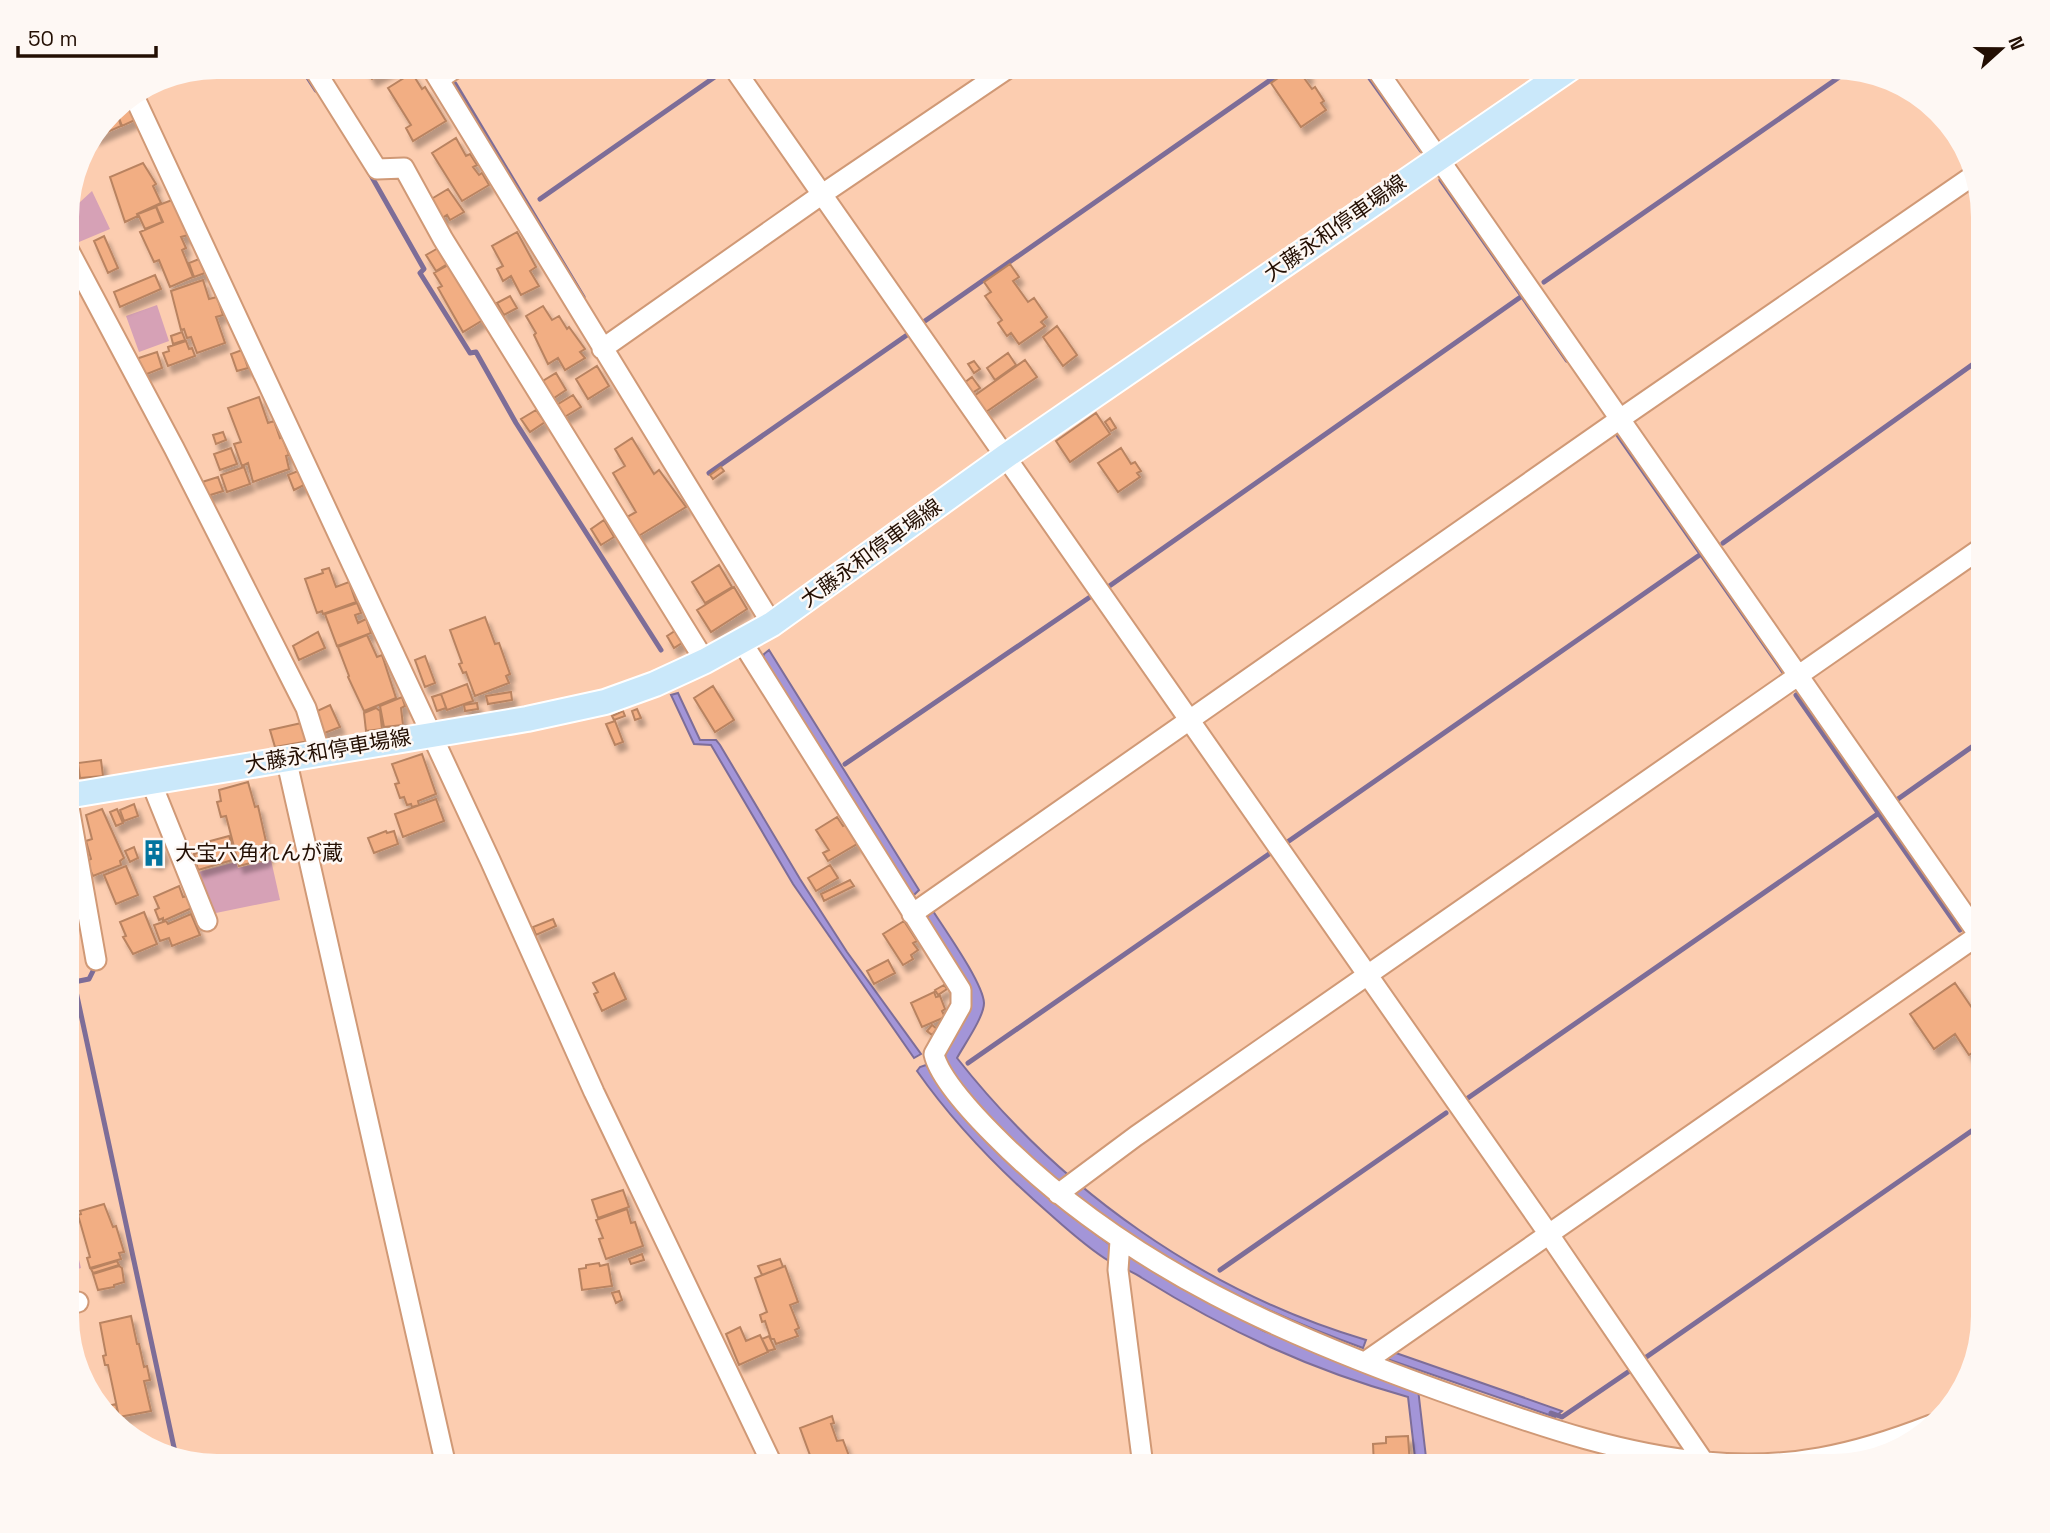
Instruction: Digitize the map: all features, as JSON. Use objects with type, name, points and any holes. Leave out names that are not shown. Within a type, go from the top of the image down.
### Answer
[{"type":"main road","name":"大藤永和停車場線","points":[[79,794],[527,719],[605,702],[655,684],[705,661],[772,624],[1006,456],[1545,79]]},
{"type":"street","points":[[321,79],[377,169],[404,168],[443,239],[705,661]]},
{"type":"street","points":[[439,79],[772,624]]},
{"type":"street","points":[[742,79],[1548,1233],[1699,1454]]},
{"type":"street","points":[[602,349],[991,79]]},
{"type":"street","points":[[1384,79],[1971,920]]},
{"type":"street","points":[[138,104],[432,734],[594,1092],[767,1454]]},
{"type":"street","points":[[912,915],[1620,419],[1967,180]]},
{"type":"street","points":[[79,270],[174,448],[306,709],[320,753]]},
{"type":"street","points":[[1066,1188],[1136,1136],[1971,555]]},
{"type":"street","points":[[742,642],[962,996],[961,1006],[934,1054],[936,1065],[976,1117],[1018,1159],[1066,1188],[1120,1241],[1207,1293],[1268,1324],[1422,1385],[1564,1433],[1616,1448],[1654,1454]]},
{"type":"street","points":[[286,758],[443,1454]]},
{"type":"street","points":[[151,782],[207,922]]},
{"type":"street","points":[[79,864],[96,961]]},
{"type":"street","points":[[1365,1362],[1548,1233],[1971,944]]},
{"type":"street","points":[[1120,1241],[1118,1270],[1141,1454]]},
{"type":"street","points":[[1847,1454],[1903,1435]]},
{"type":"shaded area","points":[[92,191],[110,229],[79,242],[80,202]]},
{"type":"shaded area","points":[[157,305],[169,341],[139,352],[126,316]]},
{"type":"shaded area","points":[[769,650],[919,890],[911,898],[762,660]]},
{"type":"shaded area","points":[[678,693],[700,740],[716,740],[720,745],[847,952],[921,1054],[914,1058],[793,884],[711,745],[694,744],[671,695]]},
{"type":"shaded area","points":[[271,860],[280,900],[211,914],[195,873],[236,862],[238,868]]},
{"type":"shaded area","points":[[933,911],[971,970],[984,1003],[977,1023],[957,1058],[998,1106],[1042,1151],[1089,1193],[1193,1264],[1248,1294],[1306,1320],[1366,1340],[1363,1348],[1264,1308],[1169,1259],[1080,1200],[1039,1166],[993,1121],[962,1087],[943,1059],[947,1046],[968,1011],[925,919]]},
{"type":"shaded area","points":[[926,1065],[971,1123],[1012,1166],[1067,1213],[1109,1244],[1264,1331],[1418,1389],[1426,1454],[1415,1454],[1408,1397],[1337,1374],[1238,1332],[1109,1261],[1079,1240],[979,1147],[917,1071]]},
{"type":"shaded area","points":[[1393,1352],[1562,1411],[1555,1417],[1387,1359]]},
{"type":"building","points":[[402,79],[416,79],[422,89],[425,87],[446,121],[413,141],[406,128],[411,125],[388,88]]},
{"type":"building","points":[[1277,79],[1305,79],[1312,89],[1315,87],[1326,110],[1301,127],[1271,83]]},
{"type":"building","points":[[130,110],[135,120],[122,126],[119,119]]},
{"type":"building","points":[[119,119],[121,126],[109,131]]},
{"type":"building","points":[[456,138],[466,156],[470,154],[477,165],[473,167],[479,175],[482,173],[489,185],[462,201],[432,153]]},
{"type":"building","points":[[143,163],[156,184],[153,186],[161,203],[125,222],[110,177]]},
{"type":"building","points":[[448,189],[464,212],[450,220],[447,215],[439,220],[428,201]]},
{"type":"building","points":[[172,200],[188,235],[181,237],[186,248],[182,250],[193,277],[170,287],[159,260],[154,262],[140,232],[163,222],[156,206]]},
{"type":"building","points":[[156,207],[162,222],[145,229],[138,214]]},
{"type":"building","points":[[517,232],[536,267],[530,271],[539,286],[521,295],[511,276],[503,281],[497,269],[503,266],[492,246]]},
{"type":"building","points":[[104,236],[118,268],[108,273],[94,241]]},
{"type":"building","points":[[440,247],[449,263],[436,271],[426,255]]},
{"type":"building","points":[[199,259],[205,273],[194,277],[189,263]]},
{"type":"building","points":[[450,264],[483,320],[463,332],[438,288],[442,286],[434,273]]},
{"type":"building","points":[[1010,264],[1019,277],[1013,281],[1028,302],[1034,298],[1047,317],[1041,322],[1045,326],[1019,344],[1011,333],[1007,336],[998,323],[1002,320],[985,296],[991,292],[984,282]]},
{"type":"building","points":[[155,275],[161,289],[120,307],[114,292]]},
{"type":"building","points":[[203,280],[209,299],[217,297],[223,315],[216,317],[225,343],[197,353],[191,337],[187,338],[184,329],[181,330],[171,291]]},
{"type":"building","points":[[510,296],[517,308],[504,315],[497,303]]},
{"type":"building","points":[[543,306],[552,320],[559,316],[585,349],[580,352],[585,358],[565,370],[558,358],[548,364],[526,316]]},
{"type":"building","points":[[1057,326],[1077,355],[1063,366],[1043,337]]},
{"type":"building","points":[[182,332],[185,340],[173,344],[171,336]]},
{"type":"building","points":[[186,341],[195,356],[168,366],[163,353],[169,351],[168,347]]},
{"type":"building","points":[[242,350],[248,368],[237,371],[231,354]]},
{"type":"building","points":[[157,352],[162,368],[142,376],[136,359]]},
{"type":"building","points":[[1008,353],[1016,365],[995,380],[987,368]]},
{"type":"building","points":[[1025,360],[1037,377],[986,412],[974,396]]},
{"type":"building","points":[[974,361],[980,369],[974,373],[968,364]]},
{"type":"building","points":[[597,366],[609,386],[588,399],[576,379]]},
{"type":"building","points":[[556,373],[566,390],[551,400],[541,382]]},
{"type":"building","points":[[972,377],[980,388],[972,393],[964,383]]},
{"type":"building","points":[[573,395],[581,407],[558,421],[550,409]]},
{"type":"building","points":[[259,397],[268,423],[274,421],[280,438],[282,437],[289,455],[286,456],[289,469],[253,482],[248,463],[242,466],[234,444],[241,442],[228,408]]},
{"type":"building","points":[[536,410],[545,422],[530,432],[521,419]]},
{"type":"building","points":[[1096,413],[1110,434],[1070,462],[1056,441]]},
{"type":"building","points":[[1110,418],[1116,428],[1111,431],[1105,422]]},
{"type":"building","points":[[223,432],[226,440],[216,444],[213,435]]},
{"type":"building","points":[[632,438],[654,474],[659,470],[686,507],[637,537],[625,518],[636,512],[613,473],[625,466],[615,449]]},
{"type":"building","points":[[231,448],[237,464],[220,470],[214,454]]},
{"type":"building","points":[[1121,448],[1131,464],[1135,462],[1141,471],[1137,473],[1140,477],[1118,492],[1098,463]]},
{"type":"building","points":[[244,467],[250,484],[227,492],[221,475]]},
{"type":"building","points":[[721,467],[724,471],[713,479],[710,475]]},
{"type":"building","points":[[298,471],[304,485],[294,490],[288,475]]},
{"type":"building","points":[[218,477],[223,491],[204,497],[199,483]]},
{"type":"building","points":[[604,520],[614,537],[601,545],[591,529]]},
{"type":"building","points":[[719,565],[732,587],[705,603],[692,582]]},
{"type":"building","points":[[329,568],[336,587],[349,582],[356,602],[323,614],[322,611],[317,613],[305,579]]},
{"type":"building","points":[[734,587],[747,609],[711,632],[697,610]]},
{"type":"building","points":[[357,603],[361,613],[355,615],[358,623],[366,619],[371,633],[337,646],[325,614]]},
{"type":"building","points":[[485,617],[495,644],[499,643],[510,674],[506,676],[509,683],[475,696],[466,672],[463,673],[459,664],[462,663],[450,630]]},
{"type":"building","points":[[678,629],[685,641],[674,648],[667,636]]},
{"type":"building","points":[[318,632],[325,648],[299,660],[293,646]]},
{"type":"building","points":[[367,635],[377,657],[382,655],[396,698],[364,711],[338,647]]},
{"type":"building","points":[[425,656],[435,683],[425,687],[415,660]]},
{"type":"building","points":[[467,684],[473,701],[447,710],[441,694]]},
{"type":"building","points":[[713,686],[734,720],[715,732],[694,698]]},
{"type":"building","points":[[511,692],[512,700],[488,704],[486,696]]},
{"type":"building","points":[[441,694],[446,708],[437,711],[432,697]]},
{"type":"building","points":[[402,697],[405,706],[401,708],[403,725],[384,727],[380,706]]},
{"type":"building","points":[[477,703],[478,709],[465,711],[464,705]]},
{"type":"building","points":[[330,705],[340,727],[322,734],[313,713]]},
{"type":"building","points":[[376,708],[380,711],[382,729],[366,731],[364,713]]},
{"type":"building","points":[[637,709],[641,718],[635,720],[632,711]]},
{"type":"building","points":[[623,711],[625,716],[614,720],[612,716]]},
{"type":"building","points":[[615,721],[623,742],[615,745],[606,724]]},
{"type":"building","points":[[306,722],[309,741],[275,747],[270,730]]},
{"type":"building","points":[[422,754],[436,794],[418,801],[419,805],[412,807],[411,804],[407,805],[404,797],[400,798],[395,784],[399,783],[392,764]]},
{"type":"building","points":[[101,760],[103,776],[80,778],[79,763]]},
{"type":"building","points":[[248,782],[255,807],[258,806],[269,855],[266,859],[239,866],[226,816],[221,817],[217,802],[221,801],[219,790]]},
{"type":"building","points":[[436,799],[444,821],[403,837],[395,814]]},
{"type":"building","points":[[134,804],[138,816],[124,821],[120,810]]},
{"type":"building","points":[[102,809],[124,858],[120,861],[121,865],[93,876],[86,861],[91,859],[86,841],[92,839],[86,815]]},
{"type":"building","points":[[117,809],[123,823],[116,826],[110,812]]},
{"type":"building","points":[[837,817],[843,826],[847,824],[857,844],[828,861],[823,853],[829,850],[816,830]]},
{"type":"building","points":[[394,831],[398,844],[374,853],[368,838]]},
{"type":"building","points":[[229,836],[232,844],[201,852],[199,844]]},
{"type":"building","name":"大宝六角れんが蔵","points":[[150,843],[161,845],[164,855],[158,863],[148,861],[144,851]]},
{"type":"building","points":[[232,844],[236,859],[198,870],[194,854]]},
{"type":"building","points":[[134,847],[138,858],[130,862],[125,851]]},
{"type":"building","points":[[830,865],[838,878],[816,891],[808,878]]},
{"type":"building","points":[[126,866],[138,895],[116,904],[104,875]]},
{"type":"building","points":[[850,880],[854,886],[824,901],[821,894]]},
{"type":"building","points":[[179,886],[183,897],[187,896],[192,908],[163,921],[163,918],[159,920],[155,910],[159,908],[154,897]]},
{"type":"building","points":[[144,912],[157,944],[133,954],[123,937],[126,936],[120,922]]},
{"type":"building","points":[[191,914],[200,935],[172,946],[169,938],[160,941],[154,925],[166,921],[168,924]]},
{"type":"building","points":[[553,919],[556,926],[536,935],[533,927]]},
{"type":"building","points":[[904,921],[917,941],[913,943],[918,950],[911,955],[913,959],[903,965],[883,934]]},
{"type":"building","points":[[888,960],[895,973],[874,984],[867,971]]},
{"type":"building","points":[[614,973],[626,999],[602,1011],[594,994],[598,992],[593,983]]},
{"type":"building","points":[[1955,983],[1971,1006],[1971,1054],[1969,1055],[1955,1034],[1934,1049],[1910,1014]]},
{"type":"building","points":[[944,985],[947,989],[938,995],[935,990]]},
{"type":"building","points":[[934,992],[936,997],[940,996],[945,1017],[922,1027],[911,1003]]},
{"type":"building","points":[[932,1025],[937,1029],[932,1035],[927,1031]]},
{"type":"building","points":[[623,1190],[629,1207],[598,1218],[592,1200]]},
{"type":"building","points":[[104,1204],[113,1227],[116,1226],[124,1252],[119,1253],[121,1259],[90,1268],[87,1258],[90,1257],[79,1218],[80,1211]]},
{"type":"building","points":[[627,1209],[631,1223],[635,1222],[643,1246],[606,1259],[599,1239],[603,1238],[596,1220]]},
{"type":"building","points":[[642,1254],[644,1260],[631,1264],[629,1259]]},
{"type":"building","points":[[780,1259],[783,1267],[762,1275],[758,1266]]},
{"type":"building","points":[[117,1261],[119,1265],[93,1273],[91,1269]]},
{"type":"building","points":[[599,1263],[600,1266],[608,1264],[612,1286],[582,1290],[579,1269]]},
{"type":"building","points":[[119,1266],[122,1268],[124,1282],[98,1290],[93,1274]]},
{"type":"building","points":[[785,1266],[798,1302],[790,1305],[799,1328],[795,1330],[798,1336],[776,1344],[774,1339],[771,1339],[765,1321],[762,1322],[760,1315],[767,1312],[755,1278]]},
{"type":"building","points":[[619,1291],[622,1300],[616,1303],[612,1293]]},
{"type":"building","points":[[131,1316],[137,1344],[150,1380],[144,1381],[151,1411],[122,1416],[118,1413],[108,1365],[105,1365],[103,1356],[106,1355],[100,1323]]},
{"type":"building","points":[[740,1327],[746,1341],[760,1335],[768,1352],[739,1365],[726,1334]]},
{"type":"building","points":[[769,1336],[775,1349],[768,1351],[762,1339]]},
{"type":"building","points":[[832,1416],[834,1423],[831,1424],[837,1441],[843,1440],[848,1454],[810,1454],[800,1428]]},
{"type":"building","points":[[1408,1436],[1409,1454],[1373,1454],[1373,1444],[1386,1443],[1386,1437]]},
{"type":"waterway","points":[[309,79],[316,90]]},
{"type":"waterway","points":[[540,199],[712,79]]},
{"type":"waterway","points":[[922,323],[1272,79]]},
{"type":"waterway","points":[[1371,79],[1421,150]]},
{"type":"waterway","points":[[1544,282],[1836,79]]},
{"type":"waterway","points":[[455,84],[583,297]]},
{"type":"waterway","points":[[369,172],[424,269],[420,273],[470,353],[476,352],[516,423],[661,650]]},
{"type":"waterway","points":[[1441,180],[1567,360]]},
{"type":"waterway","points":[[1108,587],[1522,296]]},
{"type":"waterway","points":[[709,473],[907,335]]},
{"type":"waterway","points":[[1723,543],[1971,366]]},
{"type":"waterway","points":[[1618,435],[1783,671]]},
{"type":"waterway","points":[[1286,843],[1701,554]]},
{"type":"waterway","points":[[845,764],[1090,597]]},
{"type":"waterway","points":[[1796,695],[1960,930]]},
{"type":"waterway","points":[[1898,799],[1971,747]]},
{"type":"waterway","points":[[1465,1100],[1879,813]]},
{"type":"waterway","points":[[968,1063],[1269,854]]},
{"type":"waterway","points":[[79,981],[89,979],[93,971]]},
{"type":"waterway","points":[[79,1005],[174,1448]]},
{"type":"waterway","points":[[1220,1270],[1446,1113]]},
{"type":"waterway","points":[[1642,1360],[1971,1131]]},
{"type":"waterway","points":[[1551,1413],[1562,1417],[1628,1372]]},
{"type":"place","name":"大宝六角れんが蔵","points":[[154,853]]}]
